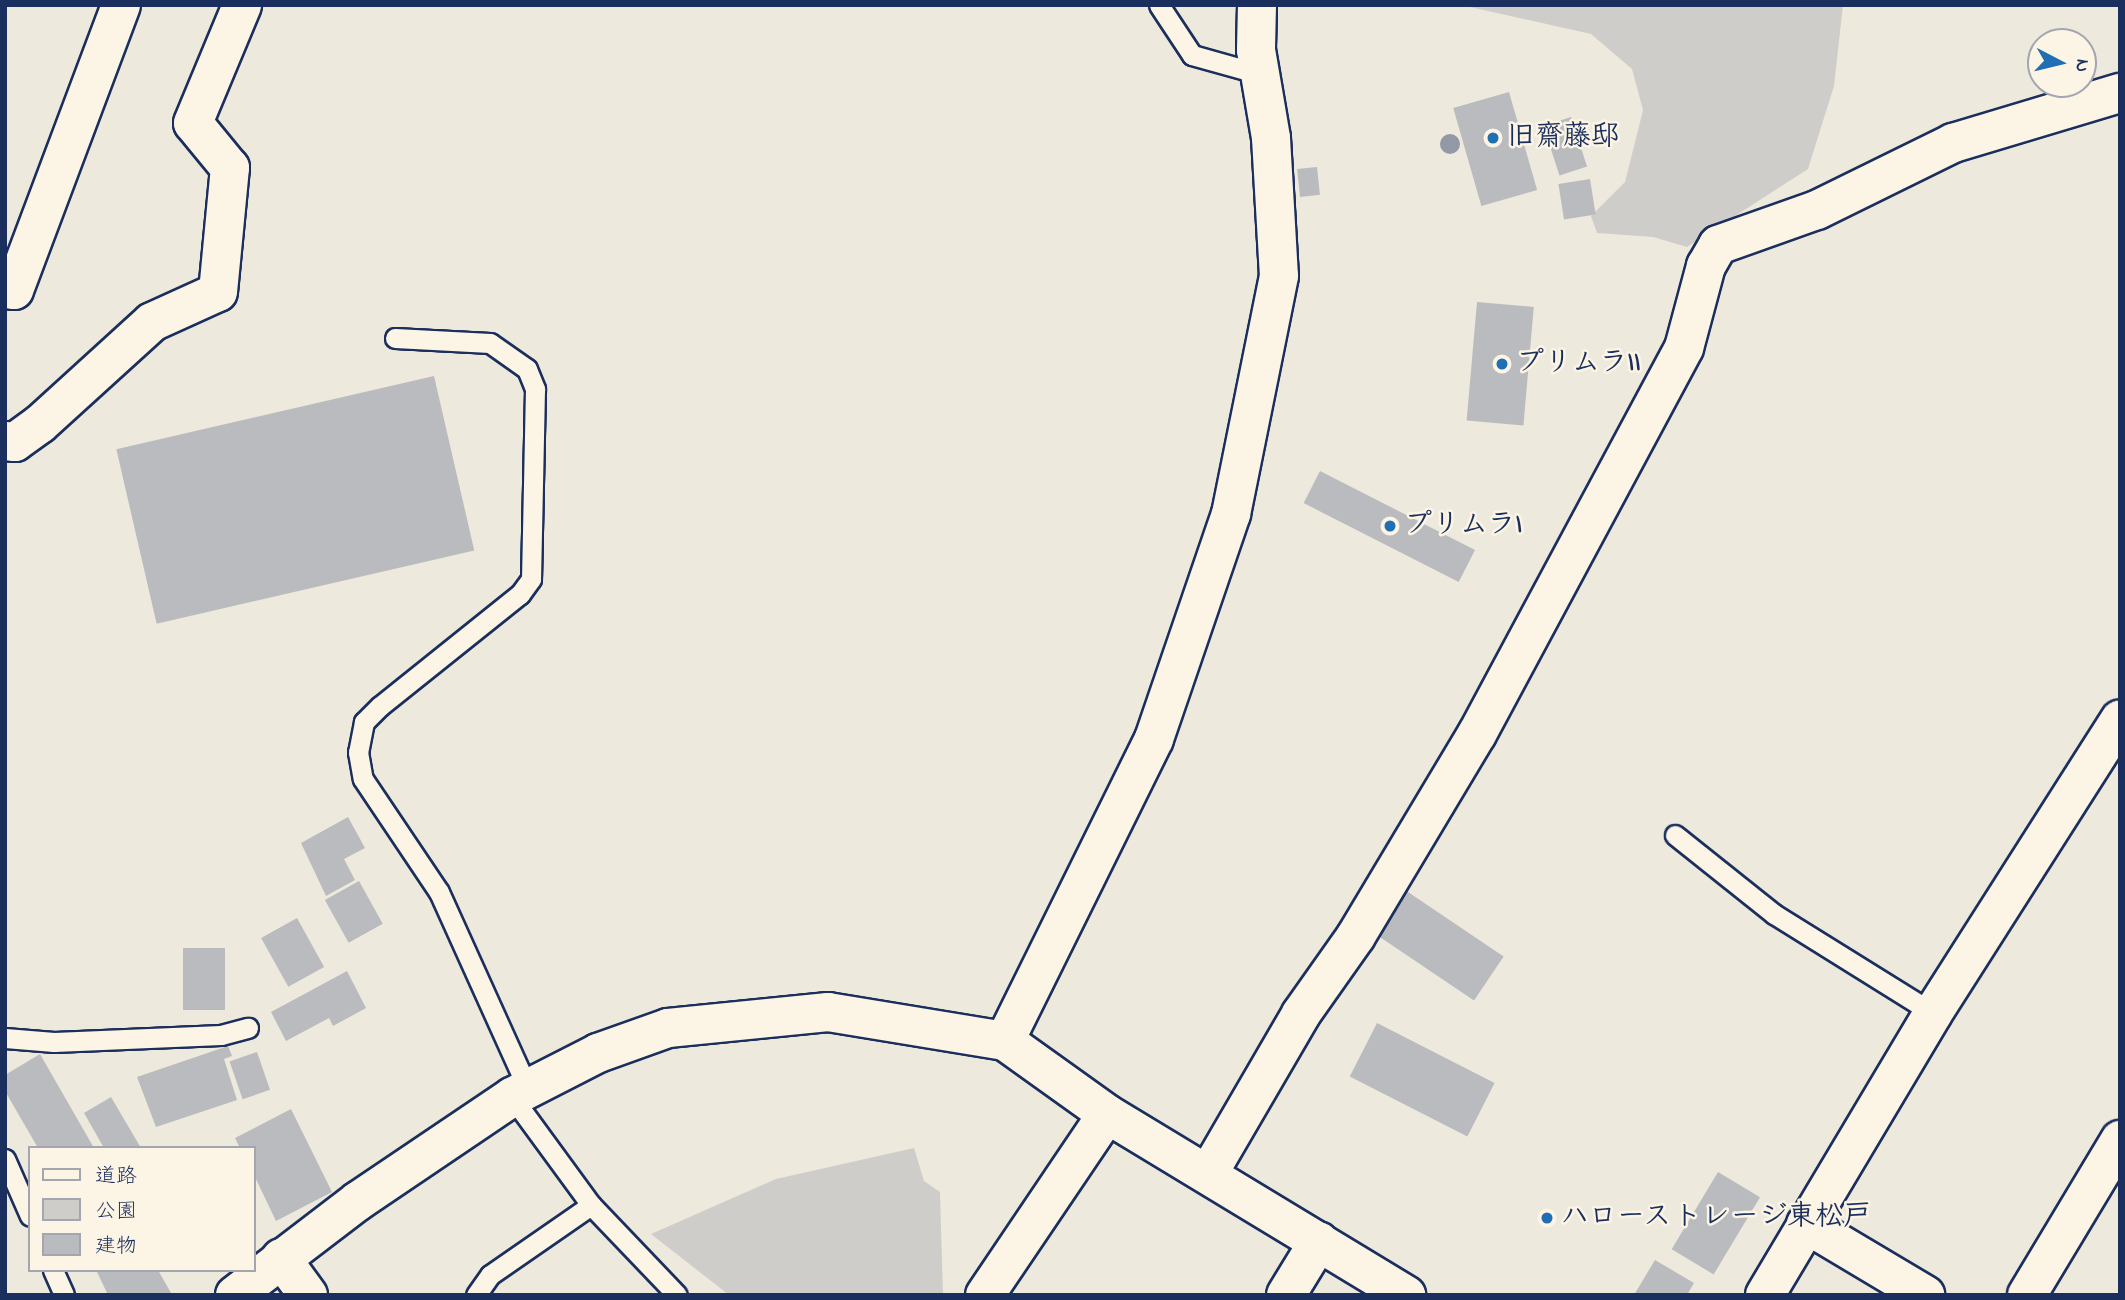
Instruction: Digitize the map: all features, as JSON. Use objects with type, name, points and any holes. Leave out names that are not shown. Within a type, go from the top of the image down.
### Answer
[{"type":"street","points":[[5,289],[14,290],[121,5]]},
{"type":"street","points":[[5,441],[15,442],[40,425],[152,322],[218,292],[230,168],[193,123],[242,5]]},
{"type":"street","points":[[1005,1041],[1154,738],[1231,514],[1279,276],[1271,138],[1260,74],[1257,5]]},
{"type":"street","points":[[1208,1174],[1300,1014],[1356,936],[1477,734],[1684,348],[1706,266],[1718,245],[1817,210],[1953,143],[2120,93]]},
{"type":"street","points":[[1765,1295],[1933,1013],[2120,719]]},
{"type":"street","points":[[235,1295],[281,1258],[520,1093],[598,1053],[681,1027],[828,1013],[1005,1041],[1107,1114],[1406,1295]]},
{"type":"street","points":[[985,1295],[1107,1114]]},
{"type":"street","points":[[2027,1295],[2120,1140]]},
{"type":"street","points":[[1806,1224],[1925,1295]]},
{"type":"street","points":[[1286,1295],[1319,1241]]},
{"type":"street","points":[[281,1258],[308,1295]]},
{"type":"lane","points":[[1159,5],[1192,55],[1260,74]]},
{"type":"lane","points":[[395,338],[490,343],[527,369],[535,389],[531,579],[520,594],[380,706],[364,722],[358,752],[363,779],[439,892],[520,1093],[591,1205],[677,1295]]},
{"type":"lane","points":[[1675,835],[1774,914],[1933,1013]]},
{"type":"lane","points":[[5,1038],[68,1041],[221,1035],[248,1028]]},
{"type":"lane","points":[[5,1158],[28,1211]]},
{"type":"lane","points":[[475,1295],[490,1275],[591,1205]]},
{"type":"lane","points":[[54,1272],[64,1295]]},
{"type":"green space","points":[[1461,5],[1843,5],[1834,86],[1808,169],[1687,247],[1653,237],[1597,233],[1591,216],[1625,182],[1643,110],[1632,69],[1591,34]]},
{"type":"green space","points":[[914,1148],[924,1181],[940,1192],[943,1295],[729,1295],[651,1234],[776,1179]]},
{"type":"building","name":"旧齋藤邸","points":[[1509,92],[1537,190],[1481,206],[1453,108]]},
{"type":"building","points":[[1571,117],[1587,166],[1559,175],[1543,126]]},
{"type":"building","points":[[1317,167],[1320,195],[1300,197],[1297,169]]},
{"type":"building","points":[[1590,179],[1596,215],[1564,220],[1558,184]]},
{"type":"building","name":"プリムラII","points":[[1477,302],[1534,307],[1523,426],[1467,421]]},
{"type":"building","points":[[434,376],[474,550],[157,624],[116,449]]},
{"type":"building","name":"プリムラI","points":[[1320,471],[1475,550],[1459,582],[1304,503]]},
{"type":"building","points":[[348,817],[365,848],[344,859],[355,880],[326,896],[301,843]]},
{"type":"building","points":[[359,881],[383,924],[349,943],[325,900]]},
{"type":"building","points":[[1405,890],[1504,957],[1474,1000],[1375,934]]},
{"type":"building","points":[[297,918],[324,967],[288,987],[261,938]]},
{"type":"building","points":[[183,948],[225,948],[225,1010],[183,1010]]},
{"type":"building","points":[[347,971],[366,1008],[333,1026],[329,1018],[286,1041],[271,1012]]},
{"type":"building","points":[[1377,1023],[1495,1083],[1467,1136],[1350,1076]]},
{"type":"building","points":[[228,1046],[232,1056],[224,1059],[237,1100],[156,1127],[137,1077]]},
{"type":"building","points":[[257,1052],[270,1090],[243,1099],[230,1061]]},
{"type":"building","points":[[40,1054],[93,1146],[37,1146],[5,1091],[5,1075]]},
{"type":"building","points":[[111,1097],[140,1146],[103,1146],[84,1113]]},
{"type":"building","points":[[291,1109],[332,1192],[276,1221],[256,1179],[256,1146],[239,1146],[235,1138]]},
{"type":"building","points":[[1718,1172],[1760,1197],[1714,1274],[1672,1249]]},
{"type":"building","points":[[1655,1260],[1694,1283],[1687,1295],[1634,1295]]},
{"type":"building","points":[[97,1272],[159,1272],[171,1293],[108,1295]]},
{"type":"place","name":"旧齋藤邸","points":[[1493,138]]},
{"type":"place","name":"プリムラII","points":[[1502,364]]},
{"type":"place","name":"プリムラI","points":[[1390,526]]},
{"type":"place","name":"ハローストレージ東松戸","points":[[1547,1218]]}]
